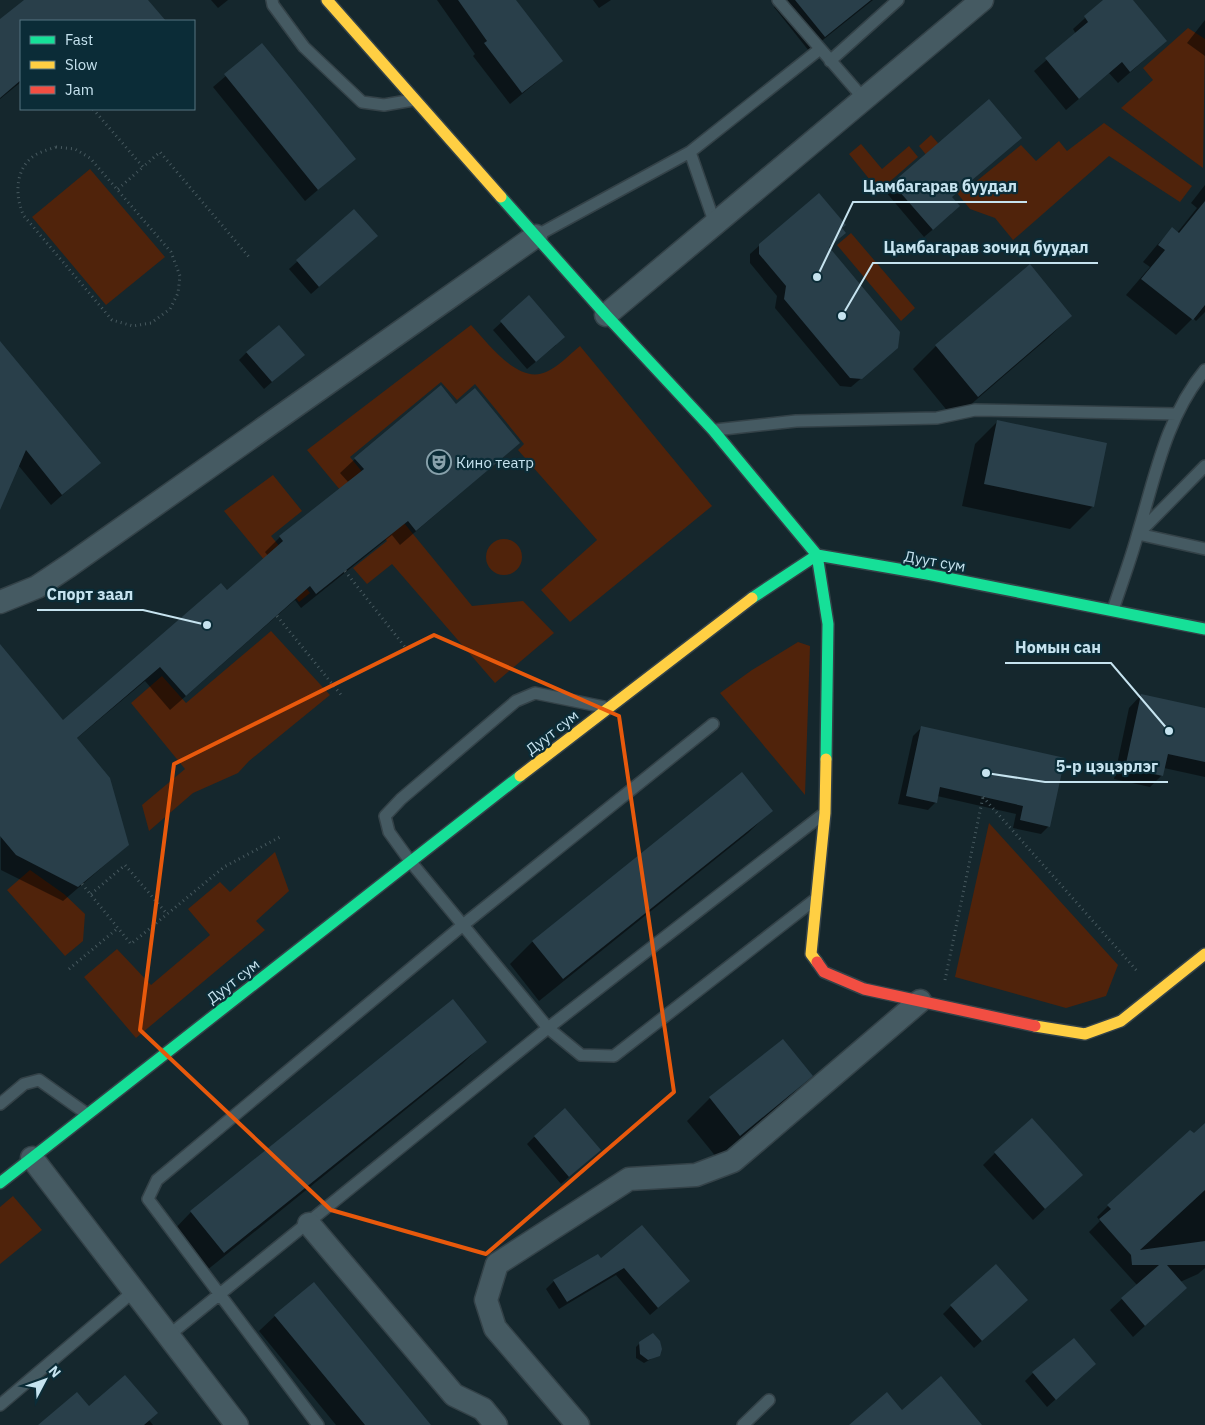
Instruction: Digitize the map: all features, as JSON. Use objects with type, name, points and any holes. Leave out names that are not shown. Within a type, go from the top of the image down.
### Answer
[{"type":"street","points":[[327,0],[606,315],[713,430],[817,556],[828,624],[825,812],[811,954],[824,972],[864,989],[1050,1029],[1085,1034],[1122,1022],[1205,954]]},
{"type":"street","points":[[606,315],[982,0]]},
{"type":"street","points":[[0,602],[37,587],[70,565],[536,236]]},
{"type":"street","name":"Дуут сум","points":[[0,1183],[737,607],[817,556],[927,574],[1205,629]]},
{"type":"street","points":[[578,1425],[495,1328],[486,1300],[498,1264],[629,1179],[696,1174],[733,1161],[929,1003]]},
{"type":"street","points":[[32,1158],[237,1425]]},
{"type":"street","points":[[309,1224],[454,1395],[483,1409],[496,1425]]},
{"type":"lane","points":[[272,0],[304,47],[362,102],[384,104],[416,100]]},
{"type":"lane","points":[[778,0],[864,99]]},
{"type":"lane","points":[[830,62],[898,0]]},
{"type":"lane","points":[[536,236],[690,152],[820,49]]},
{"type":"lane","points":[[690,152],[715,224]]},
{"type":"lane","points":[[1112,610],[1138,534],[1153,476],[1177,414],[1205,370]]},
{"type":"lane","points":[[713,430],[796,420],[937,418],[975,410],[1177,414]]},
{"type":"lane","points":[[1138,534],[1205,466]]},
{"type":"lane","points":[[1138,534],[1205,549]]},
{"type":"lane","points":[[608,708],[535,693],[516,701],[401,799],[385,816],[389,832],[410,861],[548,1028],[581,1055],[614,1056],[815,899]]},
{"type":"lane","points":[[318,1425],[148,1199],[157,1180],[463,925],[713,724]]},
{"type":"lane","points":[[168,1336],[309,1224],[548,1028],[825,812]]},
{"type":"lane","points":[[0,1104],[24,1084],[39,1080],[87,1114]]},
{"type":"lane","points":[[0,1405],[134,1291]]},
{"type":"lane","points":[[743,1425],[769,1400]]},
{"type":"path","points":[[94,110],[142,167]]},
{"type":"path","points":[[56,147],[75,149],[90,158],[118,189],[172,252],[180,276],[178,293],[170,309],[151,323],[133,326],[112,320],[24,216],[19,206],[16,188],[22,170],[36,154],[56,147]]},
{"type":"path","points":[[118,189],[160,152],[249,257]]},
{"type":"path","points":[[345,571],[405,646]]},
{"type":"path","points":[[277,616],[342,696]]},
{"type":"path","points":[[929,1003],[983,797],[1156,994]]},
{"type":"path","points":[[82,884],[131,944],[224,867],[280,837]]},
{"type":"path","points":[[91,894],[125,865],[167,914]]},
{"type":"path","points":[[69,969],[118,928]]},
{"type":"highlighted area","points":[[434,635],[619,716],[674,1092],[486,1254],[331,1210],[140,1030],[174,764]]},
{"type":"shaded area","points":[[1188,28],[1205,39],[1203,168],[1121,108],[1153,80],[1143,68]]},
{"type":"shaded area","points":[[1104,123],[1192,186],[1180,202],[1109,156],[1013,240],[995,218],[970,209],[919,146],[931,135],[973,184],[1021,145],[1036,161],[1059,141],[1067,151]]},
{"type":"shaded area","points":[[861,144],[882,169],[909,146],[918,157],[879,191],[849,154]]},
{"type":"shaded area","points":[[90,169],[165,257],[106,305],[32,217]]},
{"type":"shaded area","points":[[851,233],[915,308],[901,321],[837,245]]},
{"type":"shaded area","points":[[471,325],[504,360],[514,368],[525,373],[546,372],[559,364],[580,346],[712,506],[570,622],[541,590],[597,540],[518,450],[524,444],[475,384],[457,400],[441,382],[350,457],[472,606],[523,601],[554,633],[495,683],[392,564],[367,584],[353,568],[387,541],[364,511],[360,514],[307,450]]},
{"type":"shaded area","points":[[273,475],[302,511],[271,536],[294,564],[290,568],[310,593],[299,602],[224,511]]},
{"type":"shaded area","points":[[504,539],[511,540],[517,544],[521,550],[521,564],[517,570],[511,574],[504,575],[497,574],[491,570],[487,564],[486,557],[487,550],[491,544],[497,540]]},
{"type":"shaded area","points":[[271,631],[330,695],[249,761],[238,773],[193,793],[149,831],[142,805],[185,769],[131,703],[162,676],[186,703]]},
{"type":"shaded area","points":[[798,642],[810,646],[805,795],[720,693],[752,670]]},
{"type":"shaded area","points":[[989,823],[1118,965],[1106,996],[1066,1008],[955,977]]},
{"type":"shaded area","points":[[275,852],[289,891],[256,921],[265,930],[136,1038],[84,977],[117,949],[151,985],[210,935],[188,909],[220,882],[230,892]]},
{"type":"shaded area","points":[[30,870],[64,894],[85,914],[83,941],[65,956],[7,890]]},
{"type":"shaded area","points":[[13,1196],[42,1230],[0,1264],[0,1207]]},
{"type":"building","points":[[24,0],[148,0],[165,20],[20,20],[20,81],[0,98],[0,19]]},
{"type":"building","points":[[458,0],[516,0],[563,61],[522,93],[484,43],[487,41]]},
{"type":"building","points":[[795,0],[871,0],[825,37]]},
{"type":"building","points":[[1103,0],[1133,0],[1167,41],[1130,72],[1122,62],[1079,99],[1045,58],[1088,22],[1084,16]]},
{"type":"building","points":[[262,43],[356,159],[318,190],[224,74]]},
{"type":"building","points":[[989,99],[1022,138],[952,197],[960,206],[933,230],[892,183]]},
{"type":"building","points":[[819,193],[846,225],[842,228],[846,233],[829,247],[900,332],[898,348],[862,379],[850,378],[784,299],[786,286],[759,254],[759,244]]},
{"type":"building","points":[[1205,201],[1205,305],[1193,320],[1141,279],[1165,250],[1158,245],[1172,227],[1179,233]]},
{"type":"building","points":[[354,209],[378,236],[319,287],[296,260]]},
{"type":"building","points":[[1030,264],[1072,316],[978,397],[935,345]]},
{"type":"building","points":[[529,295],[565,337],[536,362],[500,321]]},
{"type":"building","points":[[279,325],[305,355],[272,382],[246,352]]},
{"type":"building","points":[[0,341],[101,463],[62,495],[26,450],[0,510]]},
{"type":"building","points":[[441,385],[456,404],[475,388],[520,443],[416,531],[408,521],[316,594],[310,586],[186,696],[160,667],[77,738],[110,778],[129,845],[78,887],[16,855],[0,836],[0,644],[63,720],[221,583],[227,590],[283,541],[279,536],[364,469],[354,458]]},
{"type":"building","points":[[997,420],[1107,443],[1094,507],[984,484]]},
{"type":"building","points":[[1141,694],[1205,708],[1205,762],[1168,754],[1163,776],[1125,768]]},
{"type":"building","points":[[921,726],[1065,758],[1050,827],[1020,820],[1023,806],[940,787],[937,803],[906,796]]},
{"type":"building","points":[[742,772],[773,811],[563,979],[532,941]]},
{"type":"building","points":[[453,999],[487,1042],[224,1253],[190,1211]]},
{"type":"building","points":[[783,1039],[813,1076],[740,1136],[709,1097]]},
{"type":"building","points":[[565,1108],[601,1150],[569,1177],[534,1136]]},
{"type":"building","points":[[1032,1118],[1083,1175],[1045,1209],[994,1152]]},
{"type":"building","points":[[1205,1123],[1205,1190],[1140,1250],[1205,1241],[1205,1265],[1167,1265],[1187,1288],[1145,1326],[1121,1298],[1159,1265],[1132,1265],[1131,1255],[1099,1219],[1111,1209],[1107,1205],[1190,1130],[1194,1133]]},
{"type":"building","points":[[642,1225],[690,1281],[658,1308],[624,1268],[567,1302],[553,1280],[598,1254],[601,1258]]},
{"type":"building","points":[[996,1264],[1028,1300],[982,1341],[950,1305]]},
{"type":"building","points":[[314,1282],[431,1425],[365,1425],[274,1315]]},
{"type":"building","points":[[653,1333],[660,1341],[662,1349],[660,1356],[648,1360],[640,1354],[639,1342]]},
{"type":"building","points":[[1074,1338],[1096,1364],[1056,1400],[1032,1372]]},
{"type":"building","points":[[125,1375],[158,1413],[144,1425],[38,1425],[77,1392],[89,1406]]},
{"type":"building","points":[[941,1376],[982,1425],[849,1425],[887,1392],[902,1410]]},
{"type":"traffic: fast","points":[[501,197],[606,315],[713,430],[817,555],[828,624],[826,759]]},
{"type":"traffic: fast","points":[[752,598],[817,555],[927,574],[1205,629]]},
{"type":"traffic: fast","points":[[0,1183],[520,776]]},
{"type":"traffic: slow","points":[[327,0],[501,197]]},
{"type":"traffic: slow","points":[[520,776],[752,598]]},
{"type":"traffic: slow","points":[[817,962],[811,954],[825,813],[826,759]]},
{"type":"traffic: slow","points":[[1035,1026],[1085,1034],[1121,1021],[1205,954]]},
{"type":"traffic: jam","points":[[817,962],[824,972],[864,989],[1035,1026]]},
{"type":"place","name":"Цамбагарав буудал","points":[[817,277]]},
{"type":"place","name":"Цамбагарав зочид буудал","points":[[842,316]]},
{"type":"place","name":"Кино театр","points":[[439,462]]},
{"type":"place","name":"Спорт заал","points":[[207,625]]},
{"type":"place","name":"Номын сан","points":[[1169,731]]},
{"type":"place","name":"5-р цэцэрлэг","points":[[986,773]]}]
